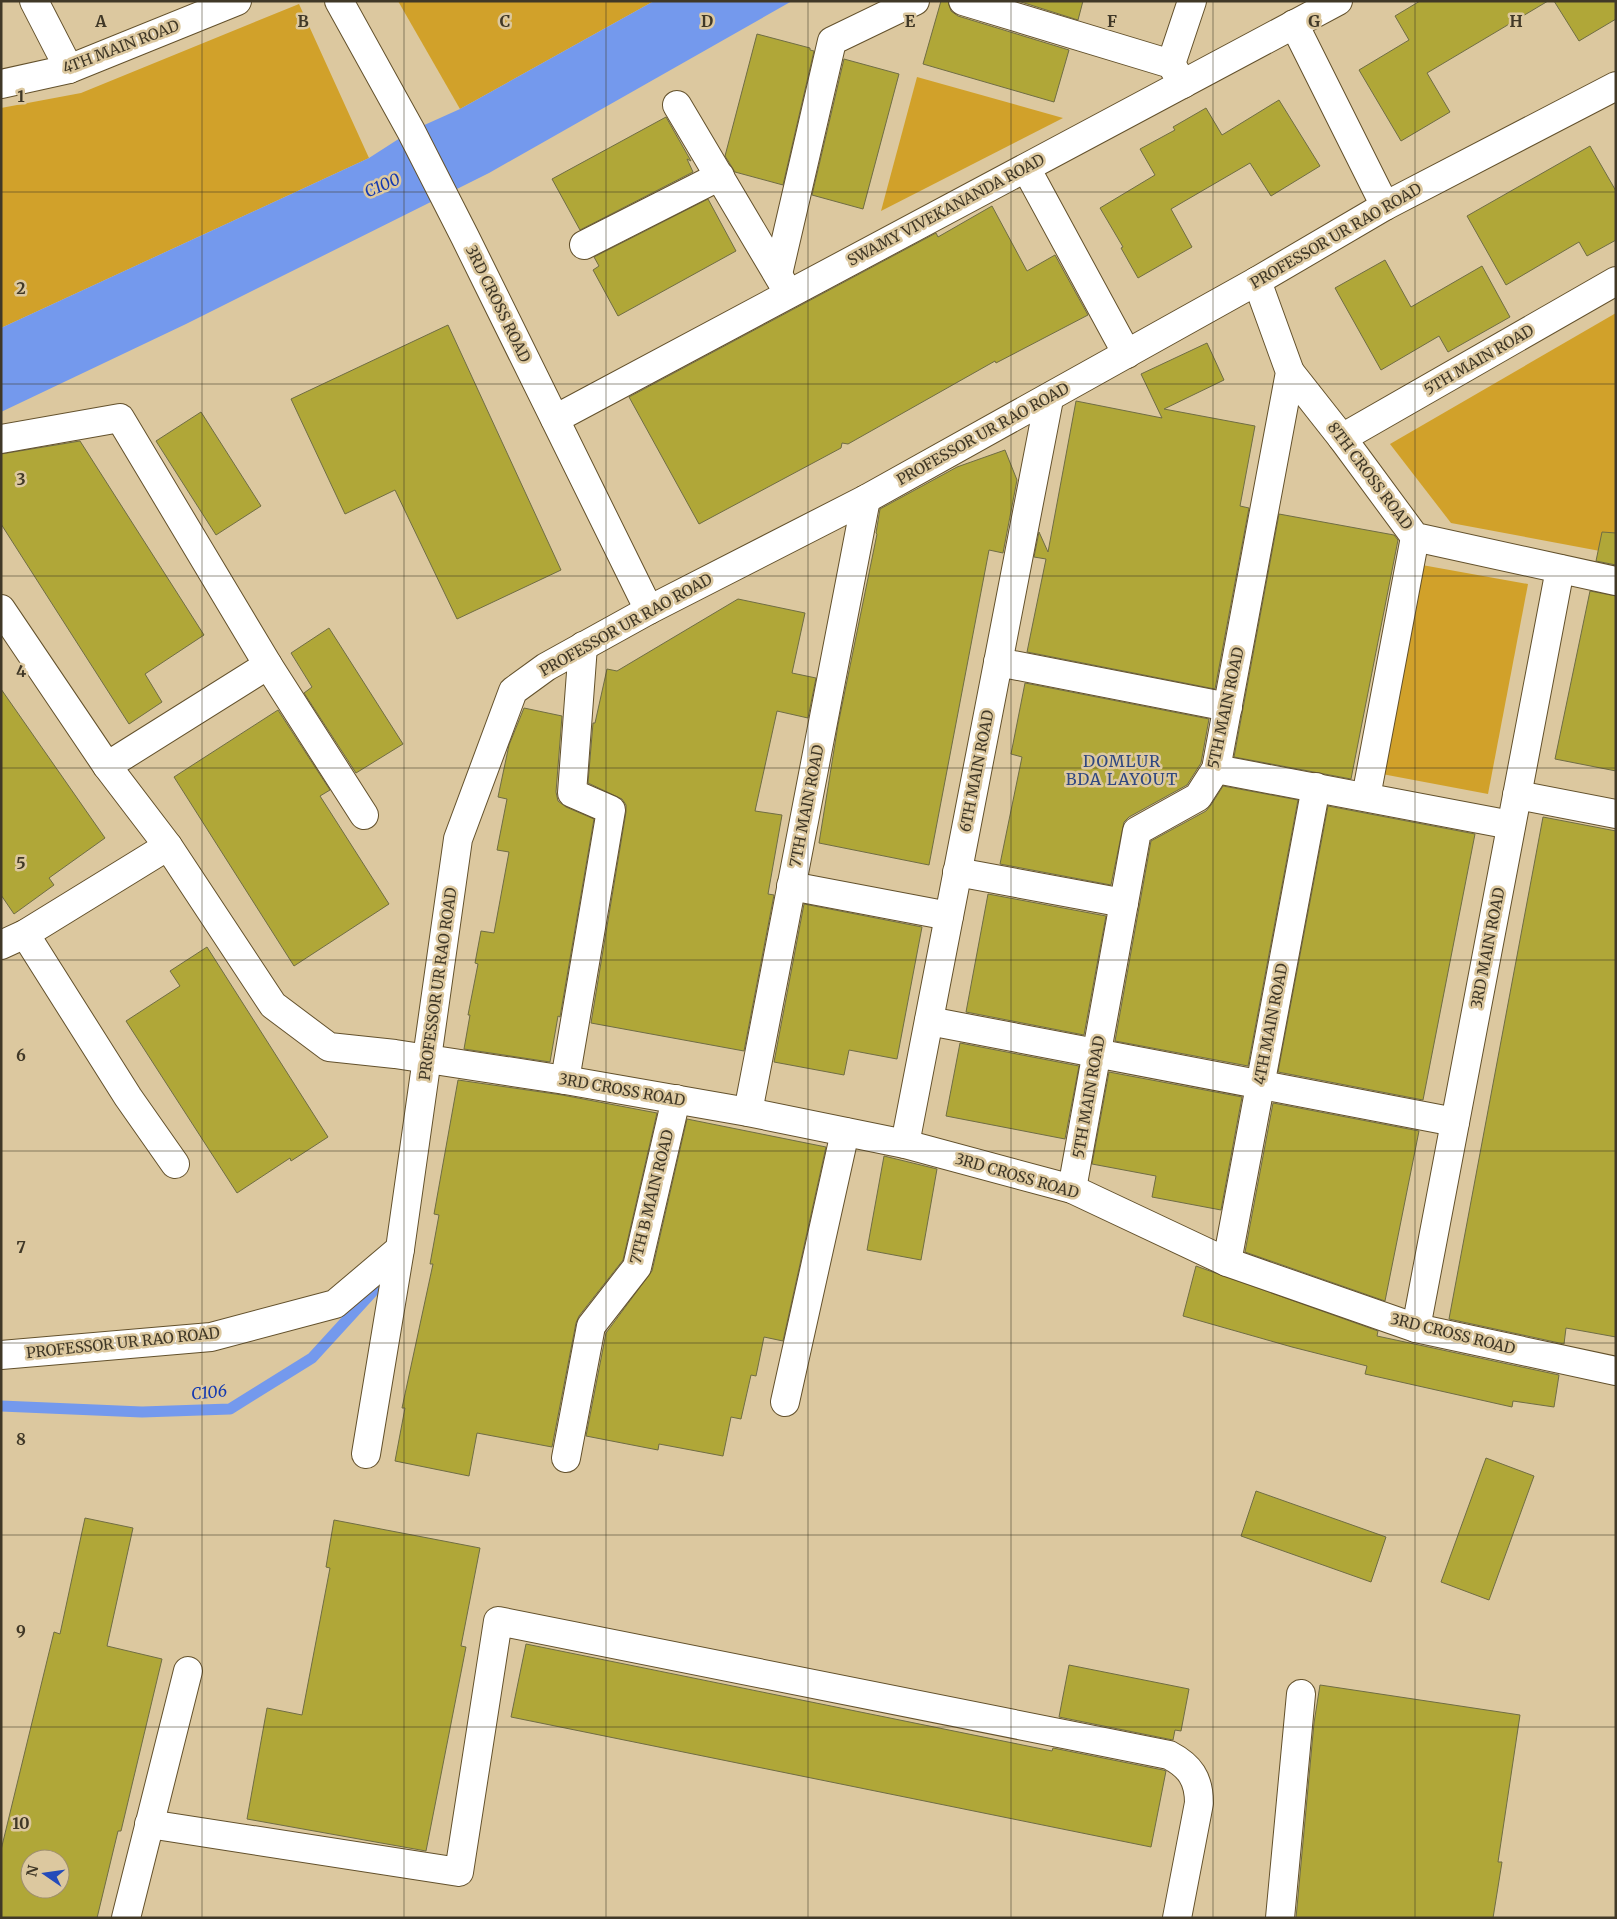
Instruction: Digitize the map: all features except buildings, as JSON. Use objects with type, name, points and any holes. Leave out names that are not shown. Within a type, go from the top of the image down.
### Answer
[{"type":"street","points":[[34,1],[69,69]]},
{"type":"street","name":"4TH MAIN ROAD","points":[[1,84],[69,69],[237,1]]},
{"type":"street","name":"3RD CROSS ROAD","points":[[340,1],[403,116],[465,237],[649,610]]},
{"type":"street","points":[[784,284],[832,41],[915,1]]},
{"type":"street","points":[[964,1],[1177,74],[1192,1]]},
{"type":"street","name":"SWAMY VIVEKANANDA ROAD","points":[[555,419],[784,284],[1026,168],[1177,74],[1294,24],[1338,1]]},
{"type":"street","points":[[1294,24],[1385,206]]},
{"type":"street","name":"PROFESSOR UR RAO ROAD","points":[[1,1355],[211,1337],[230,1332],[335,1304],[400,1249],[458,839],[513,692],[546,666],[649,610],[866,499],[1049,399],[1385,206],[1616,86]]},
{"type":"street","points":[[677,105],[784,284]]},
{"type":"street","points":[[1026,168],[1127,354]]},
{"type":"street","points":[[584,245],[720,176]]},
{"type":"street","points":[[1257,281],[1290,372]]},
{"type":"street","name":"5TH MAIN ROAD","points":[[1342,438],[1616,281]]},
{"type":"street","name":"8TH CROSS ROAD","points":[[1290,372],[1416,537],[1616,581]]},
{"type":"street","name":"5TH MAIN ROAD","points":[[1072,1189],[1137,830],[1198,797],[1216,769],[1290,372]]},
{"type":"street","name":"6TH MAIN ROAD","points":[[905,1144],[1049,399]]},
{"type":"street","points":[[1,439],[120,418],[268,665],[364,815]]},
{"type":"street","name":"7TH MAIN ROAD","points":[[748,1112],[866,499]]},
{"type":"street","points":[[1366,796],[1416,537]]},
{"type":"street","name":"3RD MAIN ROAD","points":[[1416,1328],[1560,569]]},
{"type":"street","name":"3RD CROSS ROAD","points":[[1,609],[108,766],[168,846],[273,1005],[329,1047],[428,1059],[566,1080],[748,1112],[905,1144],[1072,1189],[1226,1262],[1416,1328],[1616,1371]]},
{"type":"street","points":[[566,1080],[611,810],[572,793],[584,646]]},
{"type":"street","points":[[998,662],[1228,707]]},
{"type":"street","points":[[108,766],[268,665]]},
{"type":"street","points":[[1216,769],[1512,824]]},
{"type":"street","name":"4TH MAIN ROAD","points":[[1226,1262],[1316,788]]},
{"type":"street","points":[[1517,795],[1616,814]]},
{"type":"street","points":[[168,846],[13,939],[175,1164]]},
{"type":"street","points":[[957,872],[1124,903]]},
{"type":"street","points":[[791,886],[949,916]]},
{"type":"street","points":[[929,1021],[1455,1122]]},
{"type":"street","name":"7TH B MAIN ROAD","points":[[566,1458],[591,1326],[637,1267],[676,1099]]},
{"type":"street","points":[[785,1402],[845,1132]]},
{"type":"street","points":[[366,1454],[400,1249]]},
{"type":"street","points":[[149,1824],[459,1872],[498,1621],[1169,1755],[1182,1762],[1192,1771],[1199,1792],[1199,1803],[1178,1918]]},
{"type":"street","points":[[126,1918],[188,1671]]},
{"type":"street","points":[[1280,1918],[1301,1694]]},
{"type":"shaded area","points":[[398,1],[654,1],[460,109]]},
{"type":"shaded area","points":[[299,4],[369,158],[1,328],[1,108],[81,93]]},
{"type":"shaded area","points":[[917,77],[1063,118],[881,211]]},
{"type":"shaded area","points":[[1616,313],[1616,554],[1451,523],[1390,444]]},
{"type":"shaded area","points":[[1422,565],[1528,584],[1488,794],[1382,774]]},
{"type":"water","name":"C100","points":[[654,1],[792,1],[489,173],[186,324],[1,412],[1,328],[369,158],[411,131],[460,109]]},
{"type":"waterway","name":"C106","points":[[1,1406],[142,1412],[230,1409],[312,1358],[376,1288]]},
{"type":"district","name":"DOMLUR BDA LAYOUT","points":[[1122,770]]}]
